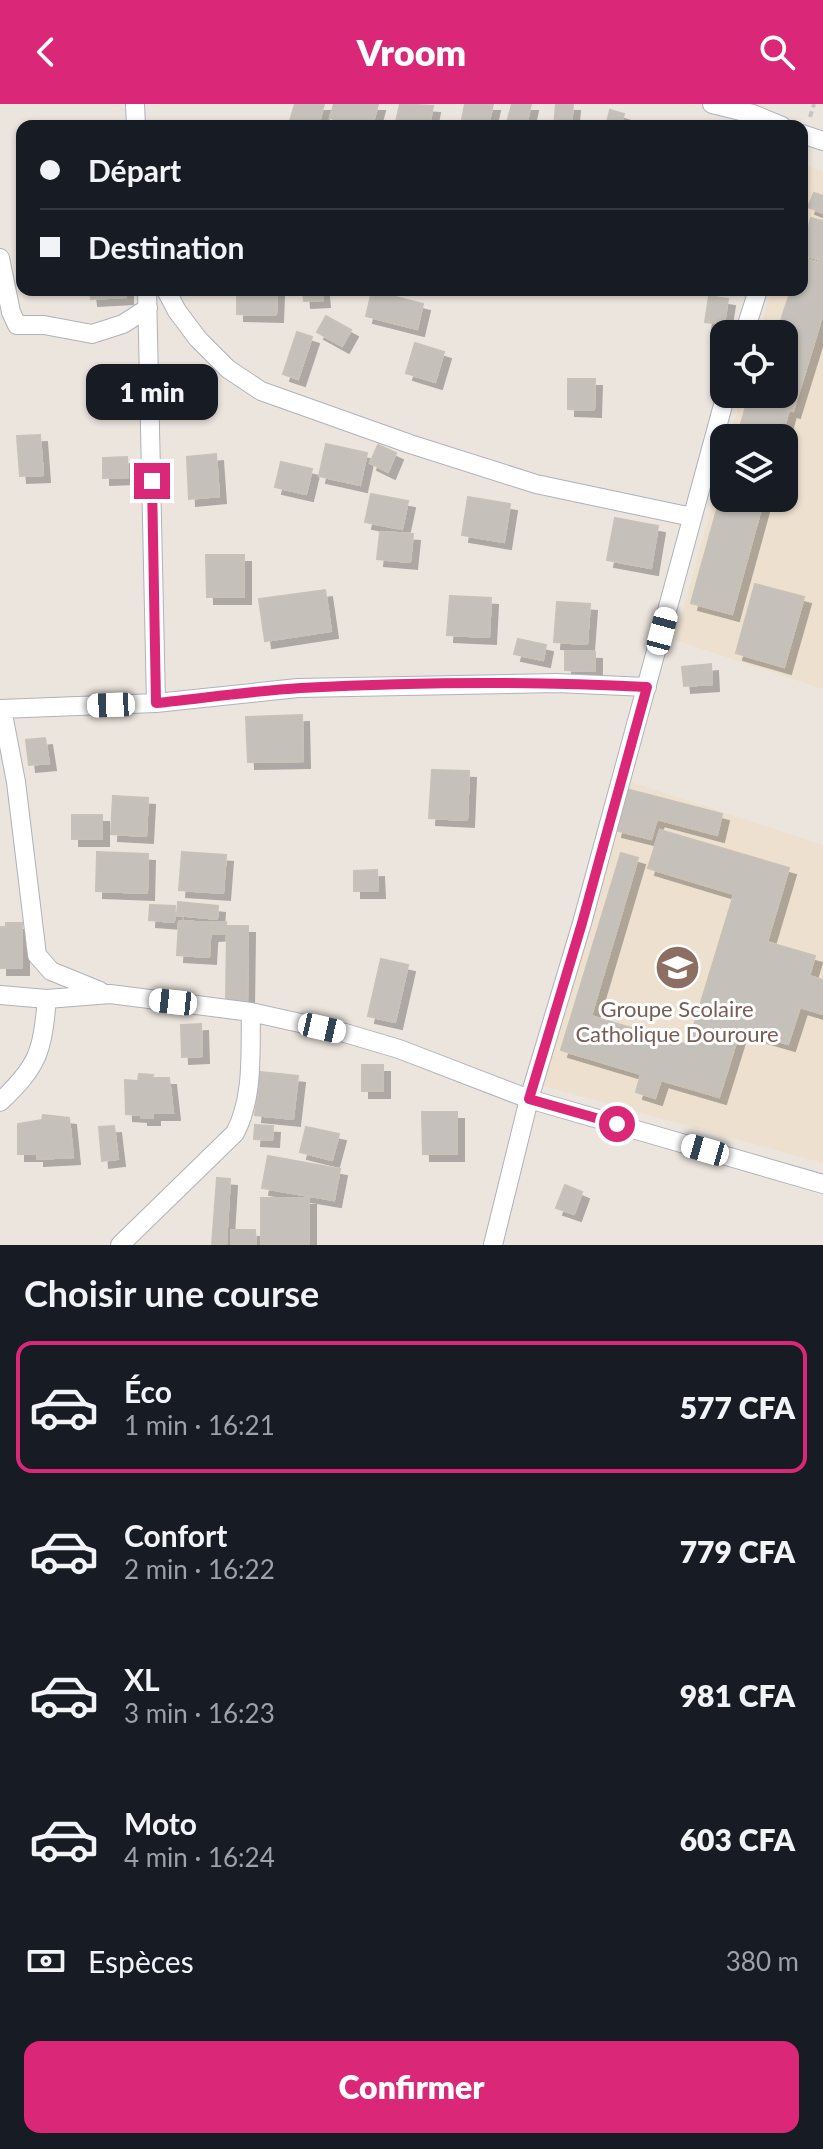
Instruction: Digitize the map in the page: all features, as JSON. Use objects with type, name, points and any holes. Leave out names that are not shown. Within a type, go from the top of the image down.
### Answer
[{"type":"street","points":[[712,104],[768,120]]},
{"type":"street","points":[[0,258],[11,312],[17,325],[44,325],[92,334],[123,324],[147,299]]},
{"type":"street","points":[[169,296],[198,339],[228,369],[261,391],[410,444],[536,484],[692,517]]},
{"type":"street","points":[[748,320],[756,296]]},
{"type":"street","points":[[147,299],[156,703]]},
{"type":"street","points":[[493,1245],[529,1099],[582,923],[722,408]]},
{"type":"street","points":[[110,994],[51,971],[37,955],[16,782],[1,709],[156,703],[312,688],[542,683],[647,687]]},
{"type":"street","points":[[0,995],[47,999],[110,994],[251,1012],[345,1033],[399,1049],[529,1099],[823,1184]]},
{"type":"street","points":[[0,1102],[26,1077],[37,1058],[44,1036],[47,999]]},
{"type":"street","points":[[120,1245],[235,1133],[244,1115],[248,1092],[251,1012]]},
{"type":"shaded area","points":[[808,166],[823,171],[823,689],[675,640],[710,512],[798,512],[798,424],[734,424],[738,408],[798,408],[798,320],[763,320],[769,296],[808,296]]},
{"type":"shaded area","points":[[631,782],[823,845],[823,1163],[540,1085]]},
{"type":"building","points":[[295,104],[324,104],[320,120],[290,120]]},
{"type":"building","points":[[334,104],[378,104],[374,120],[330,118]]},
{"type":"building","points":[[400,104],[433,106],[430,120],[396,120]]},
{"type":"building","points":[[465,104],[493,104],[489,120],[462,120]]},
{"type":"building","points":[[512,104],[531,104],[527,120],[508,120]]},
{"type":"building","points":[[556,104],[573,104],[572,120],[555,120]]},
{"type":"building","points":[[610,110],[624,114],[622,120],[608,120]]},
{"type":"building","points":[[814,193],[823,196],[823,213],[808,207]]},
{"type":"building","points":[[811,218],[823,221],[823,261],[808,256]]},
{"type":"building","points":[[808,260],[823,264],[823,315],[820,323],[784,311],[789,296],[808,296]]},
{"type":"building","points":[[91,296],[126,296],[126,297],[91,299]]},
{"type":"building","points":[[237,296],[277,296],[276,315],[237,314]]},
{"type":"building","points":[[304,296],[323,296],[323,300],[304,301]]},
{"type":"building","points":[[371,296],[392,296],[423,304],[417,329],[366,316]]},
{"type":"building","points":[[709,296],[728,299],[725,320],[705,322]]},
{"type":"building","points":[[784,311],[820,323],[811,353],[798,349],[798,320],[781,320]]},
{"type":"building","points":[[326,316],[351,330],[342,346],[317,332]]},
{"type":"building","points":[[297,332],[312,337],[298,379],[283,374]]},
{"type":"building","points":[[415,343],[444,352],[435,382],[406,373]]},
{"type":"building","points":[[798,349],[811,353],[798,395]]},
{"type":"building","points":[[568,379],[595,379],[594,410],[568,409]]},
{"type":"building","points":[[745,408],[789,410],[785,424],[741,424]]},
{"type":"building","points":[[40,435],[43,475],[20,476],[17,436]]},
{"type":"building","points":[[326,444],[367,453],[360,485],[319,476]]},
{"type":"building","points":[[378,445],[396,453],[388,472],[370,463]]},
{"type":"building","points":[[216,454],[219,496],[189,499],[187,457]]},
{"type":"building","points":[[127,457],[128,477],[103,478],[103,458]]},
{"type":"building","points":[[281,462],[312,469],[306,494],[275,487]]},
{"type":"building","points":[[371,494],[408,501],[402,529],[365,522]]},
{"type":"building","points":[[468,497],[510,504],[504,542],[462,535]]},
{"type":"building","points":[[716,512],[760,512],[732,614],[691,603]]},
{"type":"building","points":[[615,518],[658,526],[651,568],[607,560]]},
{"type":"building","points":[[380,532],[413,534],[410,562],[377,559]]},
{"type":"building","points":[[206,555],[244,555],[244,597],[207,597]]},
{"type":"building","points":[[755,584],[804,597],[784,667],[736,653]]},
{"type":"building","points":[[325,590],[331,631],[265,641],[259,599]]},
{"type":"building","points":[[450,596],[491,598],[489,637],[447,635]]},
{"type":"building","points":[[557,602],[590,604],[587,644],[554,642]]},
{"type":"building","points":[[518,639],[546,645],[543,660],[514,654]]},
{"type":"building","points":[[565,651],[595,652],[595,671],[565,670]]},
{"type":"building","points":[[711,664],[712,684],[684,686],[682,667]]},
{"type":"building","points":[[302,715],[303,761],[248,762],[246,717]]},
{"type":"building","points":[[45,738],[49,763],[29,765],[26,740]]},
{"type":"building","points":[[432,770],[469,771],[467,820],[429,818]]},
{"type":"building","points":[[626,789],[722,814],[717,835],[657,819],[651,839],[615,830]]},
{"type":"building","points":[[113,796],[148,798],[146,836],[111,834]]},
{"type":"building","points":[[72,815],[102,815],[102,839],[72,839]]},
{"type":"building","points":[[660,830],[789,868],[767,942],[815,956],[809,976],[823,980],[823,1014],[800,1007],[788,1044],[740,1030],[719,1097],[661,1080],[655,1098],[636,1092],[641,1074],[561,1050],[621,853],[638,858],[591,1016],[688,1045],[734,894],[648,868]]},
{"type":"building","points":[[97,852],[148,854],[147,893],[96,891]]},
{"type":"building","points":[[182,852],[226,855],[223,893],[179,890]]},
{"type":"building","points":[[377,870],[378,891],[354,891],[354,871]]},
{"type":"building","points":[[178,902],[218,906],[217,919],[177,915]]},
{"type":"building","points":[[150,905],[175,906],[174,922],[149,920]]},
{"type":"building","points":[[179,921],[211,923],[209,957],[177,955]]},
{"type":"building","points":[[212,922],[226,922],[227,933],[212,934]]},
{"type":"building","points":[[6,923],[22,923],[22,968],[0,968],[0,927],[6,927]]},
{"type":"building","points":[[227,926],[248,926],[247,1003],[226,1002]]},
{"type":"building","points":[[381,959],[408,965],[395,1022],[368,1016]]},
{"type":"building","points":[[201,1024],[202,1056],[182,1057],[181,1025]]},
{"type":"building","points":[[362,1065],[383,1065],[383,1091],[362,1091]]},
{"type":"building","points":[[260,1072],[298,1076],[293,1119],[255,1115]]},
{"type":"building","points":[[139,1074],[169,1078],[173,1113],[153,1113],[153,1118],[126,1114],[125,1080],[138,1081]]},
{"type":"building","points":[[422,1112],[457,1112],[457,1154],[423,1154]]},
{"type":"building","points":[[43,1115],[69,1118],[73,1157],[37,1159],[37,1154],[18,1154],[18,1124],[42,1120]]},
{"type":"building","points":[[255,1125],[273,1126],[272,1140],[254,1139]]},
{"type":"building","points":[[114,1126],[118,1159],[102,1161],[99,1127]]},
{"type":"building","points":[[306,1127],[339,1134],[332,1160],[300,1152]]},
{"type":"building","points":[[268,1156],[340,1169],[334,1200],[262,1188]]},
{"type":"building","points":[[217,1178],[230,1179],[226,1245],[212,1245]]},
{"type":"building","points":[[565,1185],[582,1192],[574,1214],[556,1208]]},
{"type":"building","points":[[261,1198],[309,1198],[309,1244],[261,1244]]},
{"type":"building","points":[[231,1230],[255,1230],[256,1245],[231,1245]]},
{"type":"place","name":"Groupe Scolaire Catholique Douroure","points":[[677,967]]},
{"type":"route","points":[[152,481],[156,703],[298,688],[444,683],[647,687],[582,923],[529,1099],[617,1124]]}]
